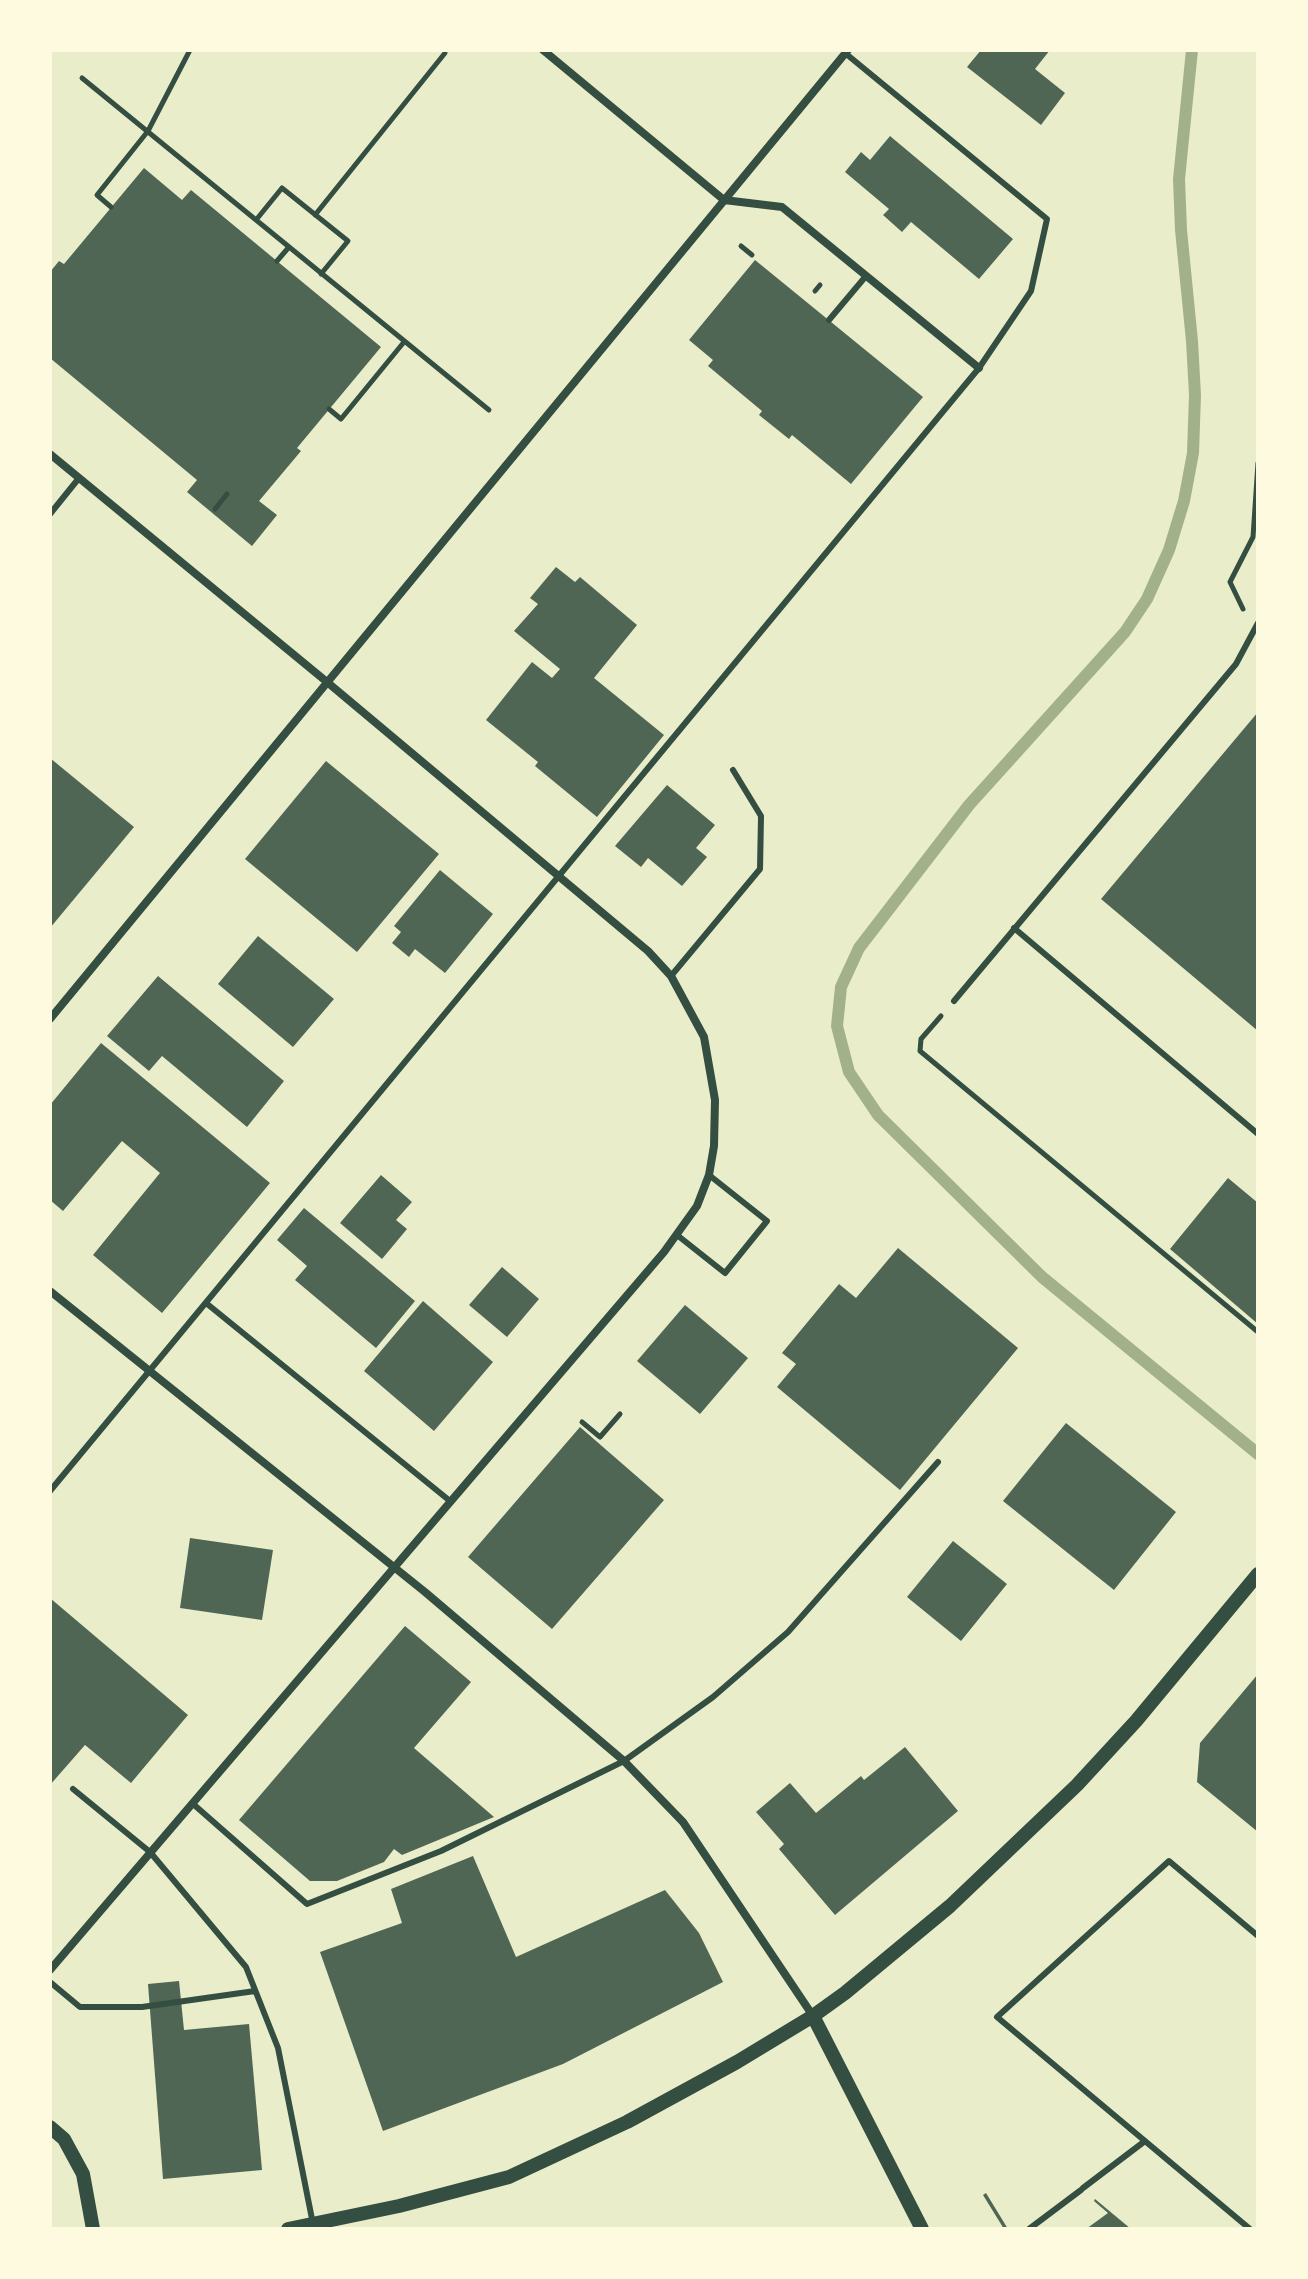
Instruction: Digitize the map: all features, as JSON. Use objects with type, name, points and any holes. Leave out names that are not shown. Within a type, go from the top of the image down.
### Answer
[{"type":"street","points":[[543,50],[724,200],[782,207],[979,368]]},
{"type":"street","points":[[50,1019],[847,52]]},
{"type":"street","points":[[50,454],[648,951],[671,976],[704,1037],[715,1100],[714,1146],[709,1175],[697,1206],[677,1235],[641,1281],[50,1970]]},
{"type":"street","points":[[50,1291],[394,1567],[624,1761],[683,1822],[813,2016],[922,2229]]},
{"type":"street","points":[[288,2229],[313,2224],[332,2225],[509,2177],[627,2122],[813,2016],[950,1906],[1077,1785],[1136,1721],[1258,1574]]},
{"type":"street","points":[[50,2127],[83,2174],[93,2229]]},
{"type":"lane","points":[[50,1491],[979,368],[1031,291],[1047,219],[847,52]]},
{"type":"lane","points":[[829,320],[866,276]]},
{"type":"lane","points":[[50,514],[79,478]]},
{"type":"lane","points":[[954,1001],[1236,664],[1256,626]]},
{"type":"lane","points":[[671,976],[760,869],[761,816],[733,770]]},
{"type":"lane","points":[[1014,928],[1258,1134]]},
{"type":"lane","points":[[1250,1127],[1258,1118]]},
{"type":"lane","points":[[677,1235],[725,1273],[767,1221],[709,1175]]},
{"type":"lane","points":[[206,1303],[450,1501]]},
{"type":"lane","points":[[192,1803],[307,1904],[441,1851],[624,1761],[713,1697],[788,1632],[938,1462]]},
{"type":"lane","points":[[73,1789],[150,1852],[246,1967],[278,2048],[313,2224]]},
{"type":"lane","points":[[1250,2229],[997,2017],[1169,1861],[1258,1936]]},
{"type":"lane","points":[[50,1982],[80,2007],[142,2007],[255,1991]]},
{"type":"lane","points":[[1029,2229],[1145,2141]]},
{"type":"path","points":[[111,207],[97,195],[148,131],[190,50]]},
{"type":"path","points":[[315,215],[445,53]]},
{"type":"path","points":[[82,78],[489,410]]},
{"type":"path","points":[[256,220],[282,188],[348,241],[321,274]]},
{"type":"path","points":[[741,246],[752,255]]},
{"type":"path","points":[[277,261],[289,247]]},
{"type":"path","points":[[815,291],[820,285]]},
{"type":"path","points":[[329,409],[341,419],[404,342]]},
{"type":"path","points":[[1256,626],[1230,582],[1253,537],[1258,463]]},
{"type":"path","points":[[215,509],[227,494]]},
{"type":"path","points":[[921,1039],[920,1051],[1258,1332]]},
{"type":"path","points":[[582,1422],[600,1437],[620,1414]]},
{"type":"building","points":[[981,50],[1050,50],[1035,69],[1065,93],[1041,125],[967,67]]},
{"type":"building","points":[[890,136],[1013,239],[979,279],[911,222],[902,232],[883,215],[889,209],[845,172],[861,152],[870,160]]},
{"type":"building","points":[[144,168],[182,200],[191,190],[381,347],[297,448],[301,451],[259,501],[277,515],[252,546],[187,492],[197,480],[50,358],[50,272],[59,261],[64,264]]},
{"type":"building","points":[[755,260],[923,397],[851,484],[792,435],[789,439],[759,415],[762,411],[708,366],[713,360],[689,340]]},
{"type":"building","points":[[556,567],[575,582],[580,577],[637,625],[594,678],[664,735],[597,817],[535,766],[538,762],[486,720],[532,662],[552,678],[560,669],[514,631],[538,604],[530,598]]},
{"type":"building","points":[[1258,712],[1258,1031],[1101,899]]},
{"type":"building","points":[[50,758],[134,827],[50,928]]},
{"type":"building","points":[[326,761],[439,854],[357,952],[245,859]]},
{"type":"building","points":[[667,785],[715,825],[696,848],[707,857],[682,886],[648,858],[641,867],[615,846]]},
{"type":"building","points":[[440,870],[493,914],[445,973],[415,949],[409,957],[392,943],[401,932],[394,926]]},
{"type":"building","points":[[258,936],[334,999],[293,1047],[218,984]]},
{"type":"building","points":[[158,976],[284,1081],[247,1127],[162,1056],[149,1071],[107,1036]]},
{"type":"building","points":[[101,1043],[270,1183],[162,1313],[93,1255],[160,1173],[122,1141],[63,1211],[50,1200],[50,1105]]},
{"type":"building","points":[[381,1175],[412,1202],[396,1220],[407,1229],[382,1259],[340,1223]]},
{"type":"building","points":[[1228,1178],[1258,1203],[1258,1324],[1170,1249]]},
{"type":"building","points":[[304,1208],[415,1301],[376,1348],[295,1280],[307,1266],[277,1240]]},
{"type":"building","points":[[898,1248],[1018,1348],[900,1490],[777,1387],[796,1364],[782,1353],[839,1284],[856,1298]]},
{"type":"building","points":[[502,1267],[539,1299],[507,1337],[469,1305]]},
{"type":"building","points":[[423,1301],[493,1362],[434,1431],[364,1371]]},
{"type":"building","points":[[685,1305],[748,1358],[700,1414],[637,1361]]},
{"type":"building","points":[[1066,1423],[1176,1512],[1114,1590],[1003,1501]]},
{"type":"building","points":[[580,1427],[664,1500],[552,1629],[468,1557]]},
{"type":"building","points":[[190,1538],[273,1550],[262,1620],[180,1608]]},
{"type":"building","points":[[953,1541],[1007,1584],[961,1641],[907,1597]]},
{"type":"building","points":[[50,1598],[188,1715],[131,1783],[85,1745],[50,1785]]},
{"type":"building","points":[[405,1626],[471,1682],[414,1748],[494,1817],[402,1855],[394,1849],[384,1862],[337,1881],[310,1881],[239,1820]]},
{"type":"building","points":[[1258,1674],[1258,1832],[1197,1782],[1200,1743]]},
{"type":"building","points":[[905,1747],[958,1811],[835,1915],[779,1849],[784,1844],[756,1812],[790,1783],[816,1813],[861,1776],[864,1780]]},
{"type":"building","points":[[473,1856],[516,1957],[665,1890],[699,1933],[723,1982],[563,2064],[383,2131],[320,1952],[402,1923],[391,1889]]},
{"type":"building","points":[[179,1981],[184,2030],[249,2024],[262,2170],[163,2179],[148,1984]]},
{"type":"building","points":[[986,2193],[1008,2229],[1004,2229],[983,2195]]},
{"type":"building","points":[[1095,2199],[1131,2229],[1086,2229],[1108,2213]]},
{"type":"waterway","points":[[1192,50],[1179,179],[1195,395],[1193,453],[1184,501],[1169,550],[1147,599],[1125,632],[969,805],[859,948],[841,987],[837,1026],[849,1072],[878,1115],[1042,1277],[1258,1454]]}]
